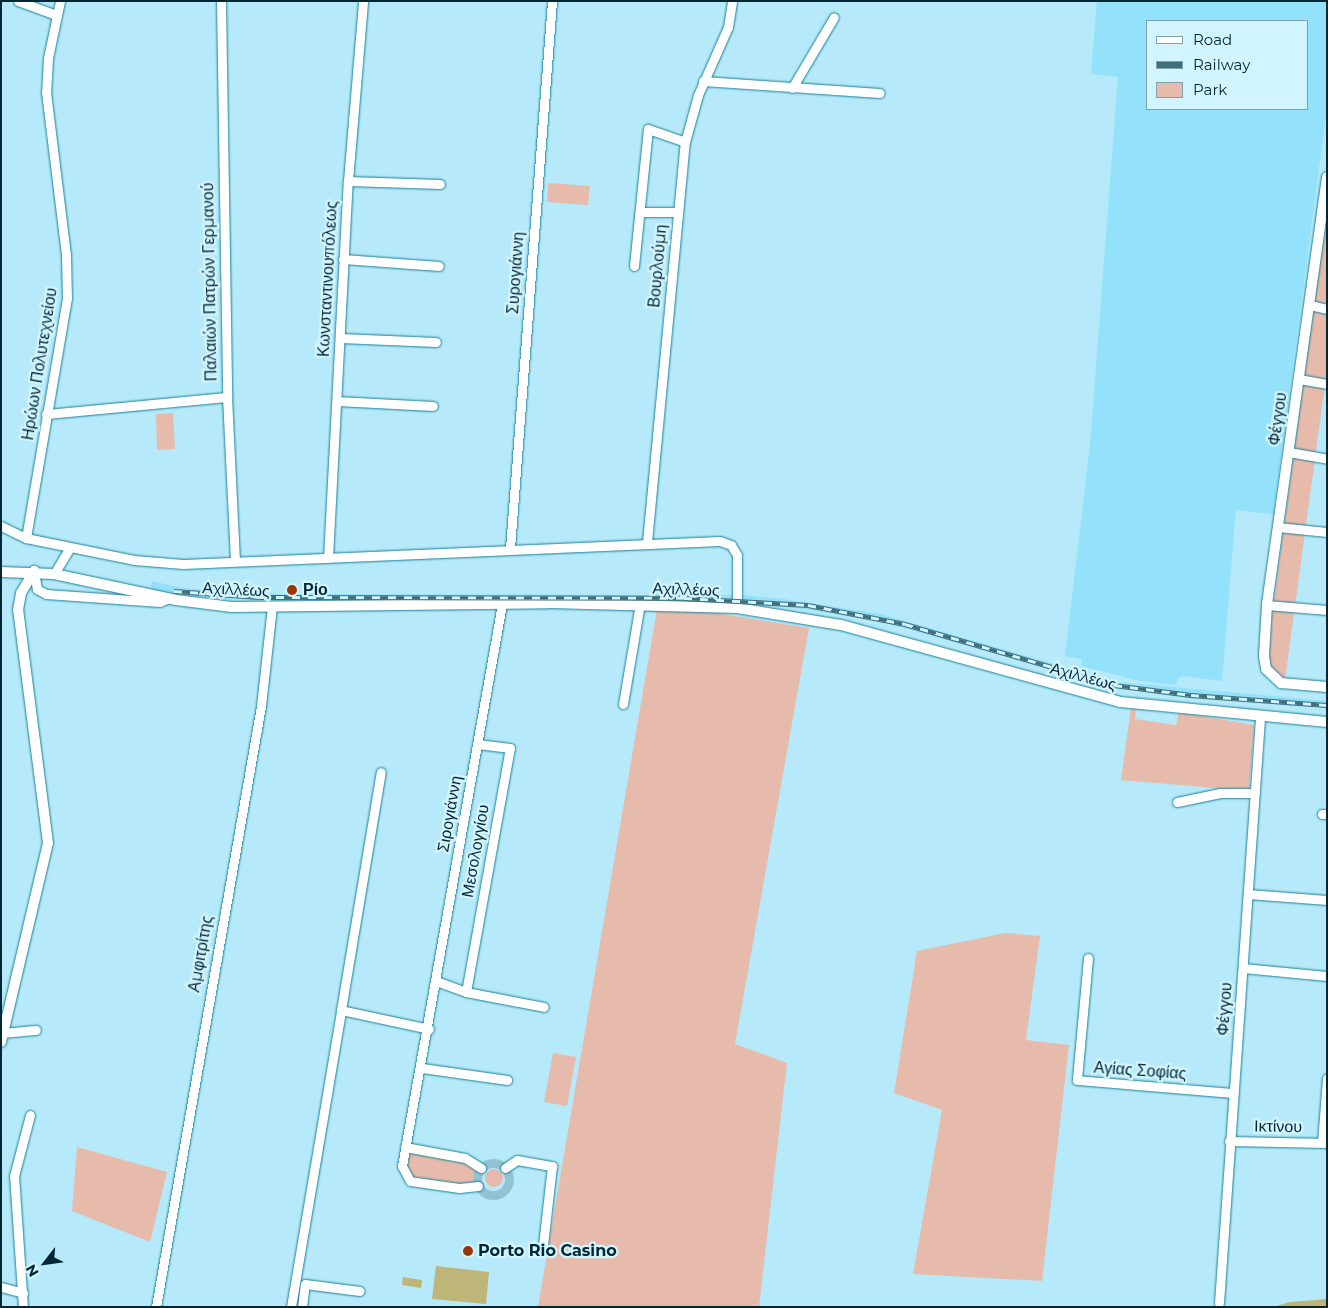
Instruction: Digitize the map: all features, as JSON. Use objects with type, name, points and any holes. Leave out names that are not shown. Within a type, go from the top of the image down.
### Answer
[{"type":"street","points":[[18,1],[56,15]]},
{"type":"street","name":"Ηρώων Πολυτεχνείου","points":[[26,538],[38,479],[46,414],[65,315],[68,285],[46,92],[56,15],[60,1]]},
{"type":"street","name":"Παλαιών Πατρών Γερμανού","points":[[220,1],[227,398],[235,561]]},
{"type":"street","name":"Κωνσταντινουπόλεως","points":[[328,558],[343,259],[363,1]]},
{"type":"street","name":"Συρογιάννη","points":[[510,548],[552,1]]},
{"type":"street","name":"Βουρλούμη","points":[[647,542],[685,142],[703,81],[725,34],[732,1]]},
{"type":"street","points":[[792,88],[834,17]]},
{"type":"street","points":[[703,81],[880,93]]},
{"type":"street","points":[[634,266],[648,129],[685,142]]},
{"type":"street","name":"Φέγγου","points":[[1327,177],[1324,221],[1299,379],[1267,605],[1264,666],[1274,678],[1284,684],[1327,687]]},
{"type":"street","points":[[348,181],[440,184]]},
{"type":"street","points":[[640,212],[678,212]]},
{"type":"street","points":[[343,259],[439,266]]},
{"type":"street","points":[[1310,305],[1327,309]]},
{"type":"street","points":[[340,338],[436,342]]},
{"type":"street","points":[[1299,379],[1327,384]]},
{"type":"street","points":[[46,414],[227,398]]},
{"type":"street","points":[[337,401],[433,406]]},
{"type":"street","points":[[1289,452],[1327,458]]},
{"type":"street","points":[[1,526],[26,538],[148,562],[328,558],[647,542],[728,543],[737,555],[738,608]]},
{"type":"street","points":[[1278,527],[1327,532]]},
{"type":"street","points":[[54,574],[70,547]]},
{"type":"street","points":[[34,571],[37,589],[46,594],[160,602],[169,598]]},
{"type":"street","points":[[34,571],[21,593],[18,610],[48,836],[47,853],[2,1036],[36,1030]]},
{"type":"street","name":"Αχιλλέως","points":[[1,572],[34,571],[54,574],[214,606],[640,604],[738,608],[841,624],[1120,702],[1260,718],[1327,722]]},
{"type":"street","name":"Σιρογιάννη","points":[[478,1186],[459,1188],[407,1180],[402,1166],[422,1068],[502,604]]},
{"type":"street","points":[[623,704],[640,604]]},
{"type":"street","points":[[1267,605],[1327,610]]},
{"type":"street","name":"Αμφιτρίτης","points":[[156,1307],[261,706],[272,607]]},
{"type":"street","name":"Φέγγου","points":[[1220,1303],[1229,1141],[1260,718]]},
{"type":"street","name":"Μεσολογγίου","points":[[466,992],[510,748],[477,744]]},
{"type":"street","points":[[291,1307],[381,772]]},
{"type":"street","points":[[1177,802],[1220,793],[1256,793]]},
{"type":"street","points":[[1248,894],[1327,900]]},
{"type":"street","name":"Αγίας Σοφίας","points":[[1088,958],[1077,1080],[1233,1093]]},
{"type":"street","points":[[1243,968],[1327,976]]},
{"type":"street","points":[[436,981],[466,992],[544,1008]]},
{"type":"street","points":[[341,1010],[428,1029]]},
{"type":"street","points":[[422,1068],[507,1080]]},
{"type":"street","points":[[1324,1142],[1327,1078]]},
{"type":"street","points":[[23,1307],[14,1176],[30,1115]]},
{"type":"street","name":"Ικτίνου","points":[[1229,1141],[1324,1142]]},
{"type":"street","points":[[405,1147],[465,1158],[481,1168]]},
{"type":"street","points":[[505,1168],[517,1160],[552,1166],[543,1245]]},
{"type":"street","points":[[302,1307],[305,1284],[360,1291]]},
{"type":"street","points":[[1,1287],[23,1293]]},
{"type":"shaded area","points":[[1097,1],[1327,1],[1327,109],[1273,514],[1236,510],[1222,681],[1184,676],[1178,678],[1176,685],[1140,681],[1081,666],[1082,659],[1065,656],[1090,445],[1118,77],[1091,74]]},
{"type":"shaded area","points":[[152,581],[182,588],[278,594],[744,595],[784,599],[881,614],[1117,682],[1327,701],[1327,708],[1186,698],[1120,688],[878,621],[744,602],[227,599],[172,594],[151,588]]},
{"type":"shaded area","points":[[436,1266],[489,1272],[486,1304],[432,1299]]},
{"type":"shaded area","points":[[403,1277],[422,1280],[421,1288],[402,1285]]},
{"type":"shaded area","points":[[1327,1299],[1327,1307],[1273,1307],[1290,1302]]},
{"type":"green space","points":[[548,183],[590,186],[588,205],[547,202]]},
{"type":"green space","points":[[1325,225],[1327,226],[1327,305],[1314,303]]},
{"type":"green space","points":[[1313,311],[1327,314],[1327,370],[1285,680],[1266,661]]},
{"type":"green space","points":[[173,413],[175,449],[157,450],[156,414]]},
{"type":"green space","points":[[657,609],[703,611],[809,628],[735,1044],[787,1063],[759,1307],[538,1307]]},
{"type":"green space","points":[[1131,707],[1136,708],[1135,719],[1176,725],[1179,712],[1254,725],[1249,791],[1121,780]]},
{"type":"green space","points":[[1005,933],[1040,936],[1026,1040],[1069,1045],[1042,1281],[913,1274],[942,1110],[894,1093],[917,951]]},
{"type":"green space","points":[[553,1053],[576,1057],[567,1106],[544,1102]]},
{"type":"green space","points":[[77,1147],[167,1172],[150,1242],[72,1211]]},
{"type":"green space","points":[[405,1147],[444,1153],[480,1169],[478,1186],[407,1180]]},
{"type":"green space","points":[[490,1169],[498,1169],[503,1174],[501,1185],[490,1187],[485,1182],[485,1174]]},
{"type":"tunnel","points":[[493,1163],[499,1164],[504,1168],[508,1173],[509,1179],[508,1185],[504,1190],[499,1194],[493,1195],[487,1194],[482,1190],[478,1185],[477,1179],[478,1173],[482,1168],[487,1164],[493,1163]]},
{"type":"railway","points":[[174,591],[260,597],[684,598],[808,605],[905,624],[1114,685],[1191,695],[1327,705]]},
{"type":"place","name":"Ρίο","points":[[292,590]]},
{"type":"place","name":"Porto Rio Casino","points":[[468,1251]]}]
